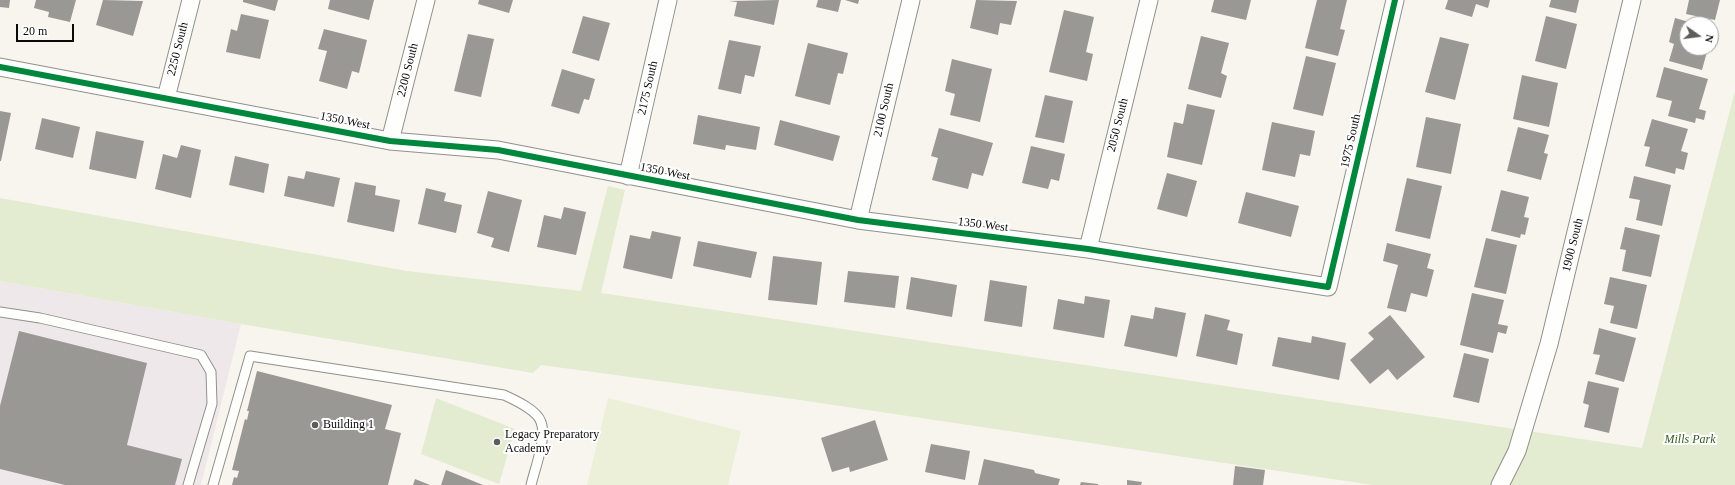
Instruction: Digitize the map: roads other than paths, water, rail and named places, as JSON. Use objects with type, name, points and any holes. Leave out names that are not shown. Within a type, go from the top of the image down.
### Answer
[{"type":"street","name":"2250 South","points":[[166,98],[191,0]]},
{"type":"street","name":"2200 South","points":[[390,141],[426,0]]},
{"type":"street","name":"2175 South","points":[[628,176],[668,0]]},
{"type":"street","name":"2100 South","points":[[858,220],[911,0]]},
{"type":"street","name":"2050 South","points":[[1088,249],[1149,0]]},
{"type":"street","name":"1975 South","points":[[1328,287],[1395,0]]},
{"type":"street","name":"1900 South","points":[[1500,485],[1517,451],[1549,344],[1632,0]]},
{"type":"street","name":"1350 West","points":[[0,67],[390,141],[498,150],[858,220],[1088,249],[1328,287]]},
{"type":"lane","points":[[0,312],[40,318],[201,355],[211,372],[212,404],[188,485]]},
{"type":"lane","points":[[213,485],[250,356],[504,395],[524,405],[541,420],[544,434],[531,485]]},
{"type":"place","name":"Building 1","points":[[315,425]]},
{"type":"place","name":"Legacy Preparatory Academy","points":[[497,442]]},
{"type":"park label","name":"Mills Park","points":[[1690,440]]}]
